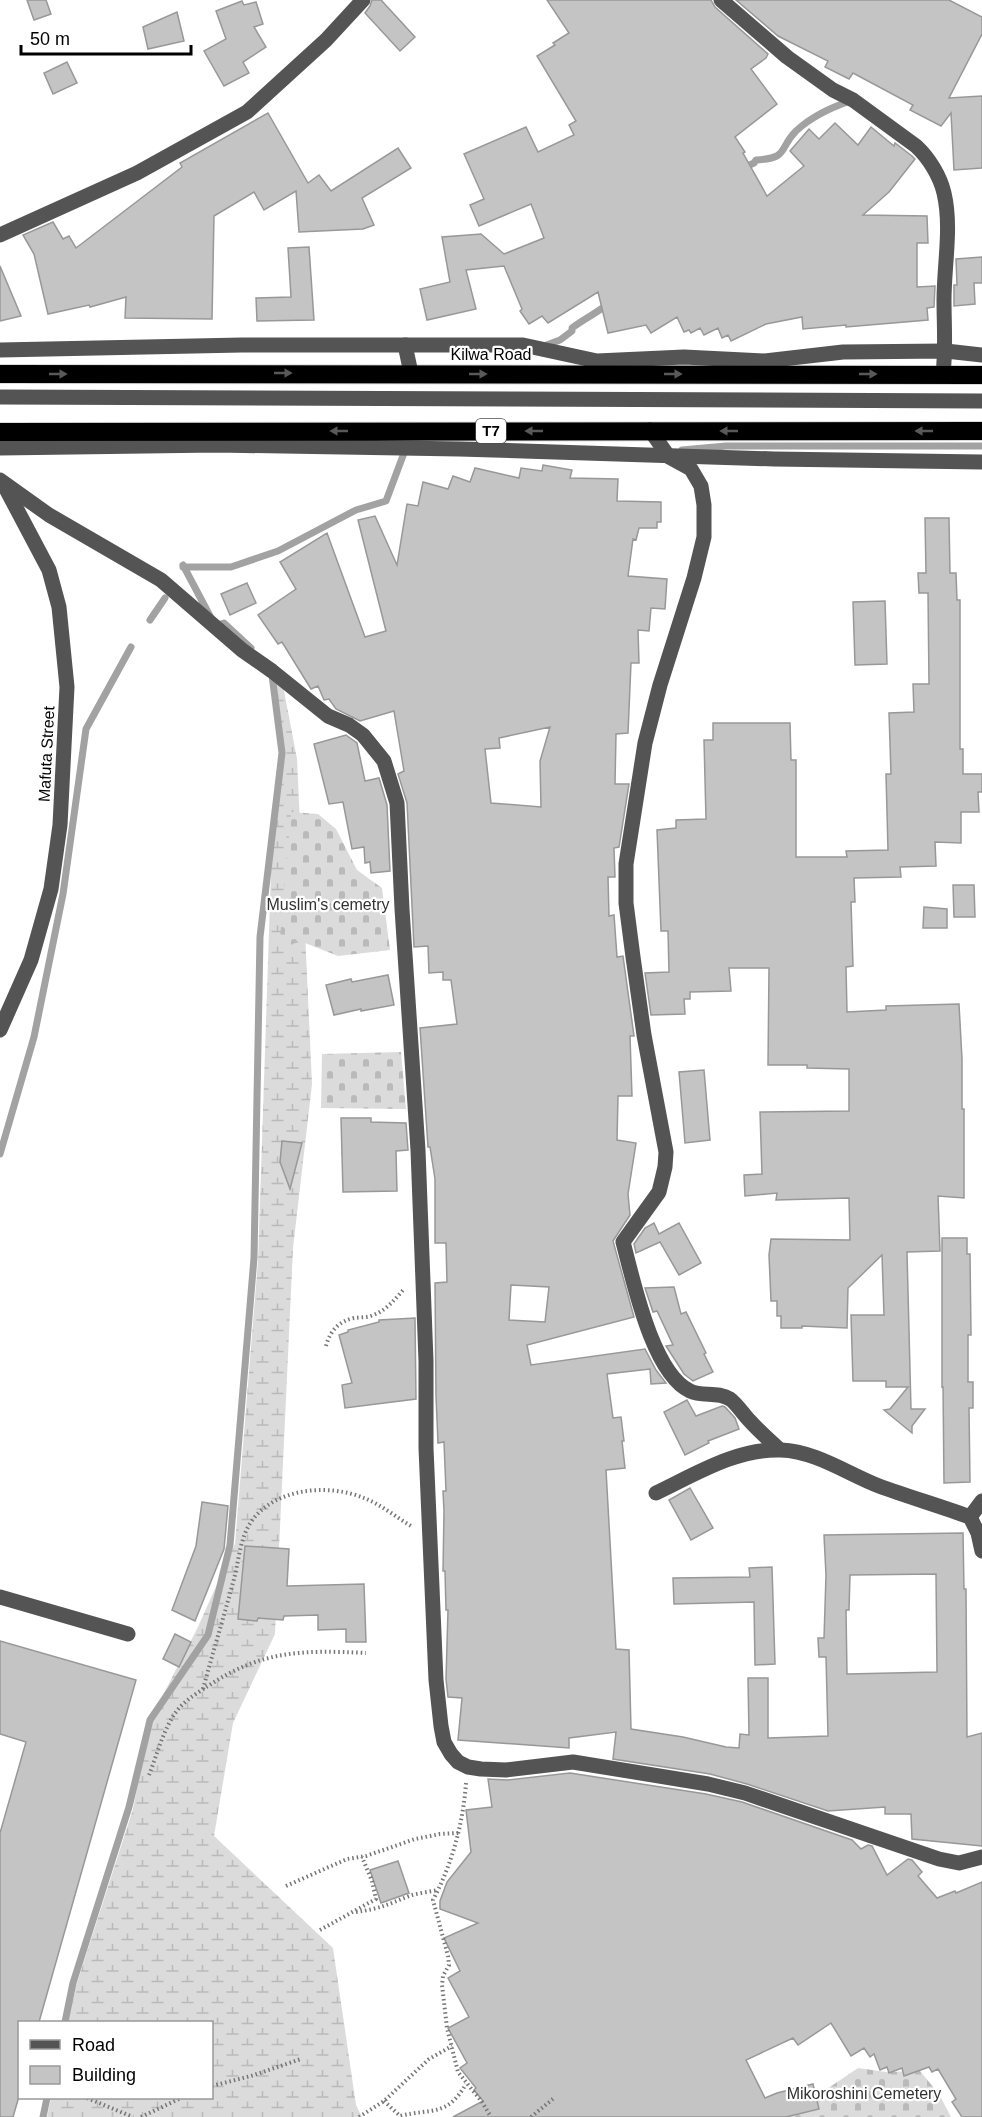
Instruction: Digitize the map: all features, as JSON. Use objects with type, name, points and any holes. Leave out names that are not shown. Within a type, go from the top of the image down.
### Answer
[{"type":"highway","name":"Kilwa Road","points":[[0,374],[982,375]]},
{"type":"highway","name":"T7","points":[[0,432],[982,431]]},
{"type":"street","points":[[0,235],[137,173],[247,112],[326,40],[363,0]]},
{"type":"street","points":[[721,0],[787,57],[833,90],[853,100],[924,153],[944,193],[947,226],[944,301],[946,351],[943,374]]},
{"type":"street","points":[[0,350],[242,345],[523,345],[597,361],[684,357],[765,361],[843,352],[946,351],[982,355]]},
{"type":"street","points":[[405,345],[411,374]]},
{"type":"street","points":[[0,397],[982,401]]},
{"type":"street","points":[[650,430],[669,457],[691,469],[701,486],[705,505],[704,537],[645,743],[626,864],[626,903],[633,957],[644,1035],[666,1152],[659,1192],[623,1242],[646,1327],[668,1369],[677,1381],[691,1392],[718,1395],[731,1400],[779,1449]]},
{"type":"street","points":[[0,448],[218,445],[459,448],[669,457],[982,462]]},
{"type":"street","points":[[1,482],[49,515],[161,580],[242,650],[328,716],[349,725],[363,735],[384,761],[397,803],[398,851],[418,1139],[429,1538],[436,1680],[444,1742],[451,1754],[458,1762],[468,1767],[506,1770],[573,1762],[708,1784],[746,1793],[939,1859],[959,1863],[982,1857]]},
{"type":"street","name":"Mafuta Street","points":[[0,1030],[31,960],[51,890],[60,825],[67,687],[59,607],[49,570],[1,482]]},
{"type":"street","points":[[656,1494],[720,1463],[751,1453],[779,1449],[800,1452],[880,1486],[970,1518],[978,1533],[982,1551]]},
{"type":"street","points":[[970,1518],[982,1501]]},
{"type":"street","points":[[0,1597],[128,1634]]},
{"type":"path","points":[[326,1346],[328,1337],[336,1327],[352,1319],[372,1316],[390,1305],[423,1267]]},
{"type":"path","points":[[203,1689],[243,1539],[250,1523],[264,1507],[284,1497],[307,1490],[342,1492],[364,1498],[429,1538]]},
{"type":"path","points":[[149,1775],[168,1726],[177,1711],[223,1676],[243,1666],[273,1656],[304,1651],[366,1653]]},
{"type":"path","points":[[468,1767],[459,1833],[445,1877],[433,1900],[448,1956],[449,1965],[443,1976],[442,1985],[447,2028],[458,2072],[491,2117]]},
{"type":"path","points":[[286,1886],[347,1859],[362,1857],[415,1839],[459,1833]]},
{"type":"path","points":[[321,1930],[374,1902],[376,1898],[362,1857]]},
{"type":"path","points":[[353,1912],[375,1910],[410,1896],[438,1890]]},
{"type":"path","points":[[359,2117],[367,2115],[384,2101],[429,2059],[452,2046]]},
{"type":"path","points":[[213,2086],[251,2076],[300,2059]]},
{"type":"path","points":[[384,2101],[400,2116],[441,2109],[450,2105],[459,2096],[466,2084]]},
{"type":"path","points":[[531,2117],[554,2098]]},
{"type":"path","points":[[92,2099],[133,2117]]},
{"type":"path","points":[[141,2117],[177,2099]]},
{"type":"green space","points":[[274,670],[281,675],[297,759],[312,1084],[293,1248],[275,1634],[233,1723],[214,1836],[333,1948],[356,2105],[362,2117],[47,2117],[51,2099],[213,2099],[213,2021],[68,2021],[76,1986],[133,1809],[150,1720],[197,1629],[235,1544],[258,1261],[272,842],[285,754]]},
{"type":"green space","name":"Muslim's cemetry","points":[[291,812],[318,814],[336,829],[357,870],[382,888],[390,950],[338,956],[300,941],[279,950]]},
{"type":"green space","points":[[401,1052],[406,1109],[321,1108],[322,1054]]},
{"type":"green space","name":"Mikoroshini Cemetery","points":[[858,2068],[886,2072],[920,2071],[939,2094],[951,2117],[771,2117],[818,2095]]},
{"type":"building","points":[[27,0],[46,0],[51,14],[34,20]]},
{"type":"building","points":[[372,0],[381,0],[415,37],[400,51],[365,13]]},
{"type":"building","points":[[547,0],[711,0],[715,7],[768,54],[751,69],[777,104],[735,137],[767,196],[804,166],[790,151],[809,129],[819,139],[835,123],[858,145],[871,127],[894,146],[895,143],[912,156],[915,159],[889,192],[863,215],[927,216],[928,243],[917,243],[917,287],[935,286],[934,307],[927,308],[928,320],[803,329],[802,317],[766,324],[731,341],[728,335],[722,338],[718,328],[704,335],[700,328],[691,333],[689,330],[684,332],[677,317],[651,333],[646,325],[608,333],[598,292],[548,323],[542,316],[529,324],[520,311],[522,309],[504,266],[466,270],[476,309],[427,320],[420,289],[450,282],[442,237],[481,234],[504,254],[544,238],[531,204],[479,226],[470,205],[484,199],[464,154],[526,127],[538,152],[574,135],[569,125],[576,121],[537,56],[569,33]]},
{"type":"building","points":[[736,0],[949,0],[982,17],[982,34],[949,98],[982,96],[982,168],[954,170],[951,113],[941,126],[910,110],[913,105],[853,73],[849,79],[825,67],[828,61],[778,36]]},
{"type":"building","points":[[242,1],[244,5],[256,2],[263,24],[254,27],[266,47],[243,62],[249,73],[224,86],[204,51],[226,39],[216,11]]},
{"type":"building","points":[[177,12],[184,41],[148,49],[143,27]]},
{"type":"building","points":[[67,62],[77,83],[53,94],[44,73]]},
{"type":"building","points":[[268,113],[308,183],[319,175],[331,191],[398,148],[411,168],[362,198],[374,225],[363,229],[299,232],[296,191],[264,210],[254,192],[214,216],[212,319],[125,318],[126,297],[90,307],[89,305],[48,314],[34,254],[23,235],[53,222],[63,239],[69,236],[76,248],[182,167],[180,163]]},
{"type":"building","points":[[309,247],[314,320],[257,321],[256,298],[291,297],[288,248]]},
{"type":"building","points":[[982,257],[982,283],[974,283],[975,304],[954,306],[954,285],[957,285],[956,259]]},
{"type":"building","points":[[0,266],[21,316],[0,321]]},
{"type":"building","points":[[543,465],[572,470],[570,478],[618,479],[617,501],[661,502],[661,522],[657,522],[657,528],[639,528],[636,540],[633,539],[628,576],[667,579],[665,609],[651,608],[649,631],[638,630],[639,663],[631,663],[628,733],[616,734],[615,784],[629,784],[619,847],[614,848],[615,877],[608,877],[609,916],[614,915],[617,957],[623,956],[634,1036],[630,1036],[632,1096],[618,1096],[617,1140],[636,1143],[628,1194],[630,1215],[613,1241],[634,1317],[527,1345],[531,1365],[645,1349],[666,1383],[651,1384],[650,1369],[607,1374],[613,1418],[621,1417],[624,1441],[622,1441],[625,1468],[606,1470],[616,1649],[629,1650],[631,1729],[739,1748],[740,1734],[749,1735],[748,1678],[768,1678],[768,1738],[828,1736],[826,1657],[819,1657],[818,1638],[824,1638],[826,1575],[824,1535],[963,1533],[964,1589],[966,1589],[967,1737],[982,1733],[982,1846],[912,1839],[911,1814],[885,1814],[885,1807],[828,1811],[710,1774],[613,1759],[616,1732],[569,1738],[569,1748],[458,1740],[462,1698],[448,1697],[446,1679],[448,1610],[446,1610],[445,1571],[443,1571],[443,1491],[446,1491],[444,1442],[438,1443],[436,1396],[435,1283],[447,1282],[446,1243],[435,1243],[435,1179],[430,1147],[428,1147],[420,1028],[457,1024],[451,980],[443,980],[443,972],[429,973],[428,946],[414,947],[407,803],[398,774],[404,771],[394,711],[360,721],[336,709],[329,699],[324,700],[318,686],[311,689],[282,642],[278,644],[258,615],[296,589],[280,562],[327,533],[365,637],[386,631],[358,520],[375,516],[397,565],[407,504],[418,506],[423,482],[448,489],[453,476],[470,482],[475,468],[519,478],[521,468],[542,471]],"holes":[[[550,727],[540,761],[541,807],[491,803],[485,749],[500,748],[499,738]],[[511,1285],[549,1287],[545,1322],[509,1320]],[[936,1574],[937,1672],[847,1674],[846,1610],[849,1610],[850,1575]]]},
{"type":"building","points":[[925,518],[949,518],[950,573],[956,573],[957,600],[960,600],[960,749],[963,749],[963,774],[982,774],[982,792],[978,792],[979,812],[961,812],[961,843],[935,842],[936,866],[900,867],[901,877],[854,878],[855,902],[851,902],[853,966],[846,967],[847,1012],[886,1010],[886,1006],[959,1004],[962,1109],[964,1109],[964,1198],[938,1196],[940,1251],[907,1252],[911,1409],[925,1409],[912,1426],[912,1433],[884,1410],[890,1409],[908,1387],[886,1387],[886,1381],[853,1381],[851,1315],[884,1315],[882,1255],[848,1288],[847,1328],[802,1326],[802,1328],[781,1328],[781,1316],[777,1316],[777,1301],[771,1301],[769,1255],[771,1239],[850,1240],[849,1198],[776,1200],[777,1193],[745,1196],[744,1175],[762,1174],[760,1112],[849,1111],[849,1069],[807,1068],[807,1065],[768,1065],[769,968],[729,968],[731,991],[690,992],[690,999],[684,999],[685,1014],[651,1015],[645,973],[669,972],[668,931],[661,931],[657,830],[676,828],[676,820],[706,819],[704,740],[713,740],[713,723],[790,723],[791,760],[796,760],[796,857],[847,857],[846,851],[888,850],[886,774],[891,774],[889,713],[914,712],[913,684],[929,684],[928,593],[919,593],[918,573],[926,573]]},
{"type":"building","points":[[247,583],[256,603],[230,615],[221,594]]},
{"type":"building","points":[[885,601],[887,664],[855,665],[853,602]]},
{"type":"building","points":[[346,735],[357,743],[365,781],[379,778],[387,805],[390,871],[371,873],[370,862],[365,863],[364,847],[352,849],[343,802],[329,804],[314,744]]},
{"type":"building","points":[[953,885],[974,885],[975,917],[954,917]]},
{"type":"building","points":[[924,907],[947,909],[947,928],[923,928]]},
{"type":"building","points":[[388,975],[394,1005],[334,1015],[326,985],[351,979],[352,982]]},
{"type":"building","points":[[704,1070],[710,1140],[685,1143],[679,1072]]},
{"type":"building","points":[[341,1118],[371,1118],[371,1122],[406,1123],[408,1150],[396,1151],[397,1191],[343,1192]]},
{"type":"building","points":[[282,1141],[302,1143],[290,1189],[280,1162]]},
{"type":"building","points":[[654,1223],[659,1234],[679,1223],[701,1263],[679,1275],[660,1242],[636,1253],[634,1244],[645,1228]]},
{"type":"building","points":[[942,1238],[967,1238],[967,1254],[970,1254],[971,1335],[968,1335],[968,1382],[973,1382],[973,1408],[969,1408],[970,1482],[944,1483]]},
{"type":"building","points":[[674,1287],[681,1314],[686,1312],[713,1372],[693,1381],[684,1374],[666,1346],[673,1345],[657,1311],[653,1312],[645,1288]]},
{"type":"building","points":[[415,1318],[416,1399],[345,1408],[342,1385],[352,1383],[339,1335],[348,1330],[379,1322],[379,1320]]},
{"type":"building","points":[[687,1400],[696,1416],[722,1406],[725,1407],[735,1418],[739,1429],[708,1441],[709,1443],[685,1455],[664,1412]]},
{"type":"building","points":[[690,1488],[713,1528],[691,1540],[669,1500]]},
{"type":"building","points":[[202,1502],[228,1506],[224,1549],[195,1621],[172,1610],[196,1546]]},
{"type":"building","points":[[245,1546],[289,1549],[287,1586],[364,1584],[366,1642],[346,1642],[346,1629],[318,1630],[318,1615],[284,1616],[283,1620],[238,1619]]},
{"type":"building","points":[[772,1567],[775,1664],[755,1665],[754,1602],[674,1604],[673,1578],[750,1577],[749,1568]]},
{"type":"building","points":[[175,1634],[191,1642],[179,1667],[163,1659]]},
{"type":"building","points":[[0,1641],[136,1680],[39,2021],[18,2021],[18,2099],[13,2117],[0,2117],[0,1833],[26,1742],[0,1734]]},
{"type":"building","points":[[570,1773],[706,1794],[742,1802],[852,1840],[861,1849],[868,1845],[872,1846],[887,1875],[908,1859],[912,1860],[922,1872],[918,1876],[937,1898],[982,1882],[982,2117],[962,2117],[952,2102],[956,2099],[938,2069],[932,2072],[929,2067],[904,2076],[902,2068],[889,2073],[887,2067],[880,2070],[874,2054],[870,2057],[864,2048],[851,2056],[831,2023],[798,2045],[793,2038],[746,2060],[765,2098],[813,2084],[819,2109],[786,2117],[453,2117],[483,2101],[460,2068],[467,2063],[448,2028],[469,2017],[448,1978],[460,1971],[444,1938],[478,1923],[440,1909],[440,1901],[447,1882],[471,1852],[466,1810],[492,1807],[488,1779],[507,1780]]},
{"type":"building","points":[[398,1861],[409,1893],[381,1903],[370,1870]]},
{"type":"waterway","points":[[743,168],[756,160],[779,155],[796,131],[808,121],[850,101]]},
{"type":"waterway","points":[[544,346],[560,340],[572,331],[572,328],[609,303]]},
{"type":"waterway","points":[[682,450],[726,446],[982,446]]},
{"type":"waterway","points":[[183,567],[231,567],[278,551],[356,510],[386,501],[404,453]]},
{"type":"waterway","points":[[183,565],[210,616]]},
{"type":"waterway","points":[[150,620],[165,598]]},
{"type":"waterway","points":[[215,626],[224,623],[251,648]]},
{"type":"waterway","points":[[0,1154],[34,1037],[63,894],[86,729],[131,647]]},
{"type":"waterway","points":[[65,2021],[73,1983],[129,1807],[150,1720],[208,1635],[230,1545],[254,1258],[260,937],[282,753],[272,675]]},
{"type":"waterway","points":[[43,2117],[47,2099]]}]
